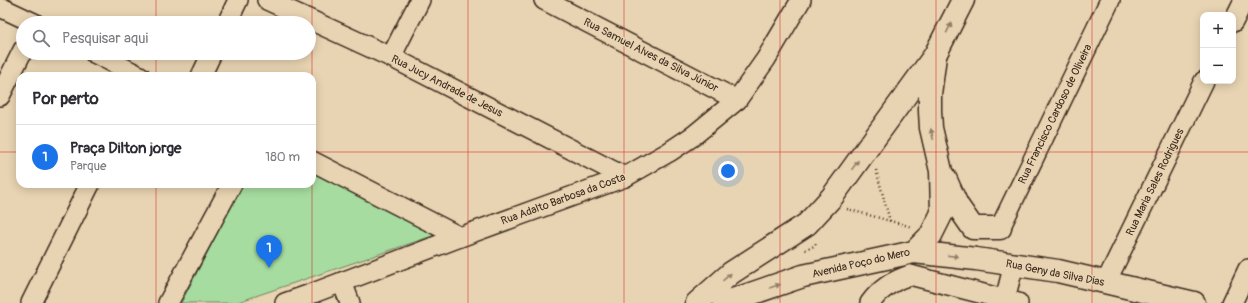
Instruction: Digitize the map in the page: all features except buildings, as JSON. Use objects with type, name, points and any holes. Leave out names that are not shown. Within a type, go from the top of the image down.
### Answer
[{"type":"main road","name":"Avenida Poço do Mero","points":[[697,303],[731,273],[806,224],[832,197],[935,55],[962,0]]},
{"type":"main road","name":"Avenida Poço do Mero","points":[[724,303],[803,276],[914,252],[931,235],[942,213],[941,172],[931,128],[930,111],[930,94],[935,55]]},
{"type":"main road","points":[[941,172],[957,204],[974,228],[1000,228]]},
{"type":"main road","name":"Rua Geny da Silva Dias","points":[[914,252],[1058,271],[1194,303]]},
{"type":"street","points":[[230,16],[238,0]]},
{"type":"street","name":"Rua Jucy Andrade de Jesus","points":[[267,0],[301,16]]},
{"type":"street","points":[[390,58],[420,0]]},
{"type":"street","name":"Rua Samuel Alves da Silva Júnior","points":[[544,0],[737,100]]},
{"type":"street","name":"Rua Adalto Barbosa da Costa","points":[[285,303],[310,299],[342,282],[624,177],[669,152],[693,136],[737,100],[766,59],[800,0]]},
{"type":"street","name":"Rua Francisco Cardoso de Oliveira","points":[[1000,228],[1110,0]]},
{"type":"street","points":[[1236,16],[1244,0]]},
{"type":"street","points":[[0,7],[19,16]]},
{"type":"street","name":"Rua Jucy Andrade de Jesus","points":[[316,23],[390,58],[624,177]]},
{"type":"street","points":[[0,96],[18,60]]},
{"type":"street","points":[[108,60],[132,72]]},
{"type":"street","points":[[203,72],[209,60]]},
{"type":"street","name":"Rua Maria Sales Rodrigues","points":[[1106,282],[1203,84]]},
{"type":"street","points":[[316,163],[460,237]]},
{"type":"street","points":[[31,303],[88,188]]},
{"type":"street","points":[[168,303],[230,188]]},
{"type":"street","points":[[910,275],[914,252]]},
{"type":"street","points":[[870,303],[892,282],[910,275],[1009,302],[1014,264]]},
{"type":"street","points":[[1232,303],[1248,269]]},
{"type":"street","points":[[342,282],[350,303]]},
{"type":"path","points":[[874,163],[890,221]]},
{"type":"green space","points":[[316,172],[441,233],[235,303],[181,303],[241,188],[316,188]]},
{"type":"place","name":"Praça Dilton jorge","points":[[269,268]]}]
